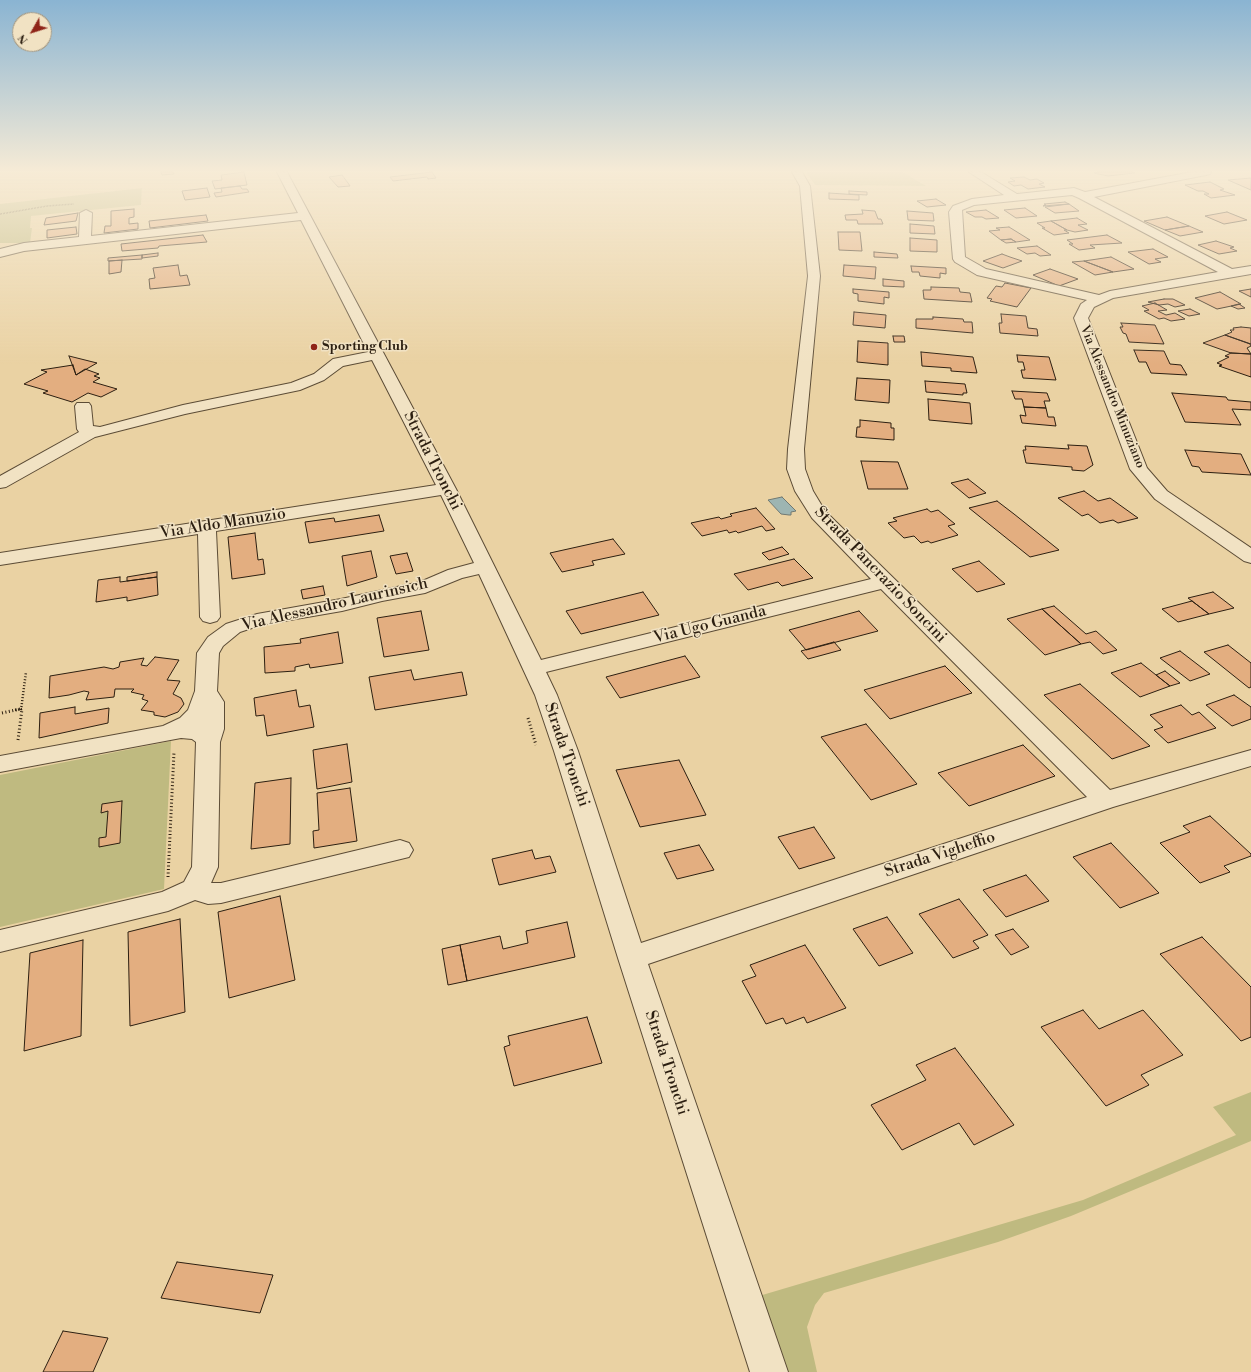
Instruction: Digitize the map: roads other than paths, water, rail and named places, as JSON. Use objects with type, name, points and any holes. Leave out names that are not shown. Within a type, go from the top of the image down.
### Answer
[{"type":"street","points":[[0,253],[24,247],[121,236]]},
{"type":"street","name":"Strada Tronchi","points":[[315,236],[376,356],[447,489],[534,668],[566,751],[632,958],[768,1372]]},
{"type":"street","name":"Strada Pancrazio Soncini","points":[[810,236],[814,276],[796,449],[796,469],[804,491],[818,514],[1105,800]]},
{"type":"street","points":[[957,236],[959,259],[982,272],[1101,299]]},
{"type":"street","points":[[1159,236],[1231,274]]},
{"type":"street","points":[[0,245],[24,247]]},
{"type":"street","name":"Via Alessandro Minuziano","points":[[1248,552],[1161,495],[1138,469],[1081,318],[1088,304],[1110,295],[1251,270]]},
{"type":"street","points":[[0,483],[92,432],[104,431],[183,410],[287,389],[313,380],[341,361],[376,356]]},
{"type":"street","points":[[83,406],[84,428],[92,432]]},
{"type":"street","name":"Via Aldo Manuzio","points":[[0,559],[447,489]]},
{"type":"street","points":[[207,527],[210,617]]},
{"type":"street","name":"Via Alessandro Laurinsich","points":[[171,740],[196,716],[206,691],[208,653],[215,642],[233,628],[253,621],[342,605],[381,594],[419,588],[436,583],[460,572],[485,566]]},
{"type":"street","name":"Via Ugo Guanda","points":[[534,668],[885,582]]},
{"type":"street","name":"Via Alessandro Laurinsich","points":[[0,941],[168,901],[192,889],[201,878],[205,867],[208,742],[213,729],[213,702],[206,691]]},
{"type":"street","name":"Via Alessandro Laurinsich","points":[[0,764],[171,740],[187,730],[198,732],[206,736],[208,742]]},
{"type":"street","name":"Strada Vigheffio","points":[[632,958],[1105,800],[1251,758]]},
{"type":"street","points":[[192,889],[208,894],[221,893],[400,850]]},
{"type":"water","points":[[782,497],[796,511],[791,512],[791,515],[781,514],[768,500]]},
{"type":"place","name":"Sporting Club","points":[[314,347]]}]
